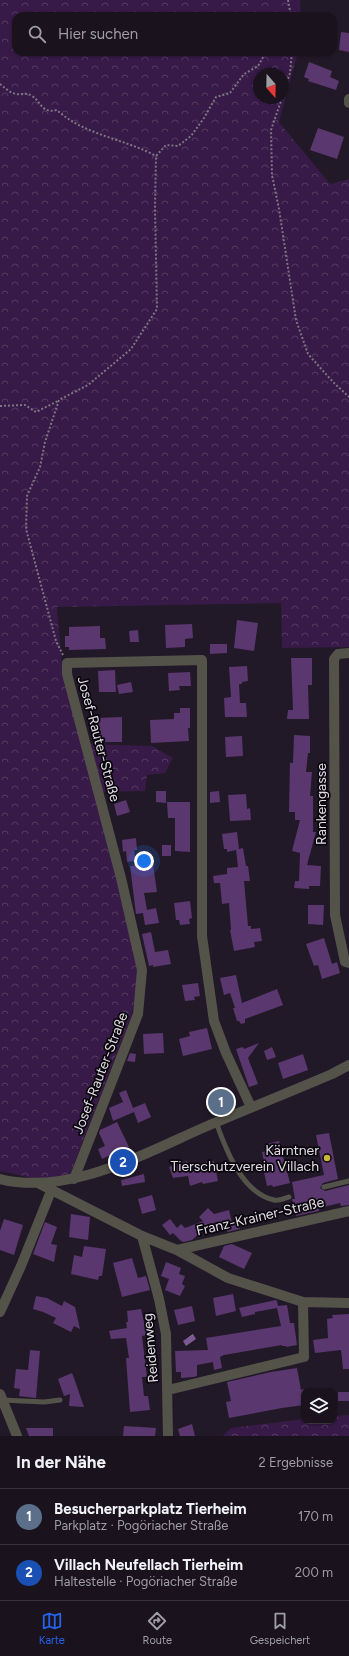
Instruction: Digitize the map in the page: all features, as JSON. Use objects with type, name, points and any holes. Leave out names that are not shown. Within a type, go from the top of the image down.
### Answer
[{"type":"street","name":"Rankengasse","points":[[349,653],[338,654],[334,658],[335,915],[345,962],[349,963]]},
{"type":"street","name":"Josef-Rauter-Straße","points":[[74,1179],[138,1014],[142,970],[121,878],[67,674],[67,663],[202,660],[202,936],[214,1021],[226,1053],[251,1107]]},
{"type":"street","points":[[0,1179],[9,1182],[38,1183],[74,1179],[123,1162],[332,1074],[349,1065]]},
{"type":"street","name":"Franz-Krainer-Straße","points":[[38,1183],[51,1191],[142,1236],[177,1250],[228,1278],[303,1302],[349,1303]]},
{"type":"street","points":[[0,1312],[21,1266],[51,1191]]},
{"type":"street","name":"Franz-Krainer-Straße","points":[[177,1250],[349,1211]]},
{"type":"street","name":"Reidenweg","points":[[142,1236],[159,1299],[166,1334],[168,1436]]},
{"type":"street","points":[[168,1390],[304,1357],[303,1302]]},
{"type":"street","points":[[1,1397],[17,1436]]},
{"type":"lane","points":[[232,1096],[214,1104],[237,1171],[257,1193],[275,1201],[289,1197]]},
{"type":"lane","points":[[324,1187],[349,1181]]},
{"type":"lane","points":[[1,1397],[44,1402],[60,1400]]},
{"type":"path","points":[[288,0],[290,12]]},
{"type":"path","points":[[0,406],[25,405],[36,412],[88,385],[131,349],[157,309],[155,208],[156,156],[166,146],[178,146],[182,141],[191,136],[204,118],[216,97],[230,93],[244,74],[258,66],[264,56]]},
{"type":"path","points":[[289,76],[292,56]]},
{"type":"path","points":[[0,84],[17,94],[24,93],[32,95],[40,106],[45,109],[53,111],[57,110],[69,120],[119,142],[144,149],[156,156]]},
{"type":"path","points":[[280,104],[271,130],[272,175],[279,209],[296,320],[308,354],[333,382],[349,396]]},
{"type":"path","points":[[59,400],[40,467],[27,496],[26,529],[56,641],[67,663]]},
{"type":"green space","points":[[0,0],[300,0],[301,12],[12,12],[12,56],[297,56],[289,85],[289,68],[253,68],[253,104],[284,104],[279,122],[330,184],[349,179],[349,647],[282,648],[281,603],[57,607],[63,677],[82,744],[152,746],[173,758],[165,773],[147,775],[145,791],[95,792],[140,970],[131,1017],[70,1174],[47,1181],[0,1171]]},
{"type":"green space","points":[[349,1415],[349,1436],[223,1436],[231,1428],[301,1419],[301,1424],[337,1424],[337,1416]]},
{"type":"water","points":[[193,1334],[196,1339],[186,1346],[183,1341]]},
{"type":"building","points":[[341,32],[349,33],[349,52],[339,50]]},
{"type":"building","points":[[309,62],[332,71],[330,77],[339,81],[336,90],[308,81],[309,79],[304,77]]},
{"type":"building","points":[[318,128],[344,137],[337,159],[310,150]]},
{"type":"building","points":[[237,620],[258,623],[254,651],[234,648]]},
{"type":"building","points":[[192,624],[193,638],[185,639],[185,647],[166,648],[165,625]]},
{"type":"building","points":[[100,626],[100,638],[105,638],[106,649],[69,650],[69,647],[65,647],[65,636],[69,636],[69,627]]},
{"type":"building","points":[[138,630],[139,642],[130,642],[129,631]]},
{"type":"building","points":[[210,644],[227,644],[227,653],[210,654]]},
{"type":"building","points":[[291,658],[312,658],[312,685],[308,685],[309,719],[287,719],[288,710],[293,710]]},
{"type":"building","points":[[247,666],[248,681],[239,684],[240,703],[246,703],[247,717],[225,717],[224,698],[231,697],[229,667]]},
{"type":"building","points":[[115,670],[116,692],[99,692],[98,671]]},
{"type":"building","points":[[190,672],[191,686],[179,686],[180,690],[169,691],[168,673]]},
{"type":"building","points":[[131,682],[133,692],[119,694],[117,685]]},
{"type":"building","points":[[180,708],[190,708],[190,728],[188,728],[189,741],[151,743],[150,720],[174,719],[174,713],[180,713]]},
{"type":"building","points":[[122,717],[122,742],[105,742],[104,738],[97,738],[97,718]]},
{"type":"building","points":[[294,735],[310,736],[310,753],[308,753],[306,772],[312,772],[310,796],[313,796],[313,832],[316,832],[307,865],[321,866],[320,886],[309,886],[309,889],[294,888],[295,881],[299,881],[300,853],[292,851],[300,820],[295,820],[295,812],[289,812],[290,763],[293,763]]},
{"type":"building","points":[[242,736],[243,756],[226,757],[225,737]]},
{"type":"building","points":[[156,791],[166,791],[166,803],[156,802]]},
{"type":"building","points":[[219,791],[220,802],[210,803],[210,792]]},
{"type":"building","points":[[246,794],[247,809],[250,808],[251,820],[230,821],[228,795]]},
{"type":"building","points":[[126,800],[130,812],[117,816],[114,804]]},
{"type":"building","points":[[167,802],[190,802],[190,852],[175,851],[175,818],[168,818]]},
{"type":"building","points":[[237,832],[239,849],[243,848],[250,881],[244,881],[248,926],[251,926],[251,929],[260,928],[262,941],[254,942],[255,947],[234,951],[230,930],[229,903],[222,904],[220,883],[214,883],[213,876],[227,874],[227,868],[238,867],[236,850],[227,852],[227,849],[224,849],[222,834]]},
{"type":"building","points":[[136,838],[137,850],[134,850],[136,861],[127,862],[126,851],[123,852],[122,840]]},
{"type":"building","points":[[162,845],[171,845],[171,856],[162,856]]},
{"type":"building","points":[[153,864],[157,892],[144,893],[147,910],[156,908],[159,923],[145,925],[143,913],[136,914],[130,866]]},
{"type":"building","points":[[190,901],[192,918],[189,919],[190,924],[180,925],[179,920],[176,920],[174,903]]},
{"type":"building","points":[[308,905],[324,905],[323,925],[308,924]]},
{"type":"building","points":[[151,932],[155,952],[168,950],[171,964],[153,967],[153,965],[149,966],[142,934]]},
{"type":"building","points":[[324,938],[332,964],[337,962],[340,973],[322,979],[318,965],[314,966],[306,944]]},
{"type":"building","points":[[236,975],[242,1003],[277,989],[283,1005],[245,1019],[245,1023],[241,1024],[237,1021],[233,1008],[235,1008],[230,993],[224,995],[220,978]]},
{"type":"building","points":[[198,983],[200,996],[194,997],[195,1000],[185,1001],[182,985]]},
{"type":"building","points":[[207,1028],[212,1049],[183,1056],[179,1039],[190,1036],[189,1032]]},
{"type":"building","points":[[163,1033],[164,1053],[144,1054],[143,1034]]},
{"type":"building","points":[[259,1043],[248,1058],[258,1084],[249,1087],[236,1049],[243,1047],[244,1049]]},
{"type":"building","points":[[272,1047],[276,1057],[267,1060],[264,1051]]},
{"type":"building","points":[[130,1053],[136,1054],[135,1062],[127,1061]]},
{"type":"building","points":[[303,1054],[308,1070],[283,1079],[278,1063]]},
{"type":"building","points":[[126,1090],[133,1108],[145,1103],[151,1117],[138,1123],[134,1112],[113,1121],[109,1108],[123,1102],[119,1093]]},
{"type":"building","points":[[117,1122],[129,1147],[102,1159],[98,1149],[105,1146],[99,1133],[100,1130]]},
{"type":"building","points":[[329,1133],[338,1179],[323,1183],[320,1188],[325,1191],[349,1185],[349,1205],[341,1206],[340,1203],[319,1208],[319,1211],[296,1216],[292,1199],[295,1199],[292,1182],[324,1175],[316,1135]]},
{"type":"building","points":[[279,1141],[290,1183],[273,1187],[272,1185],[267,1186],[262,1163],[264,1162],[262,1152],[268,1151],[266,1144]]},
{"type":"building","points":[[187,1161],[189,1165],[214,1161],[218,1181],[203,1184],[202,1182],[190,1186],[188,1176],[173,1178],[169,1167]]},
{"type":"building","points":[[144,1174],[145,1182],[122,1186],[121,1180]]},
{"type":"building","points":[[152,1195],[156,1210],[142,1214],[138,1199]]},
{"type":"building","points":[[208,1208],[214,1214],[229,1210],[232,1223],[238,1221],[240,1229],[227,1232],[226,1226],[213,1229],[209,1225],[192,1240],[184,1242],[173,1233],[170,1235],[162,1225],[170,1219],[177,1228],[181,1224],[185,1228],[203,1221],[199,1217]]},
{"type":"building","points":[[71,1214],[90,1217],[88,1240],[69,1237]]},
{"type":"building","points":[[4,1219],[23,1225],[14,1255],[0,1250],[0,1231]]},
{"type":"building","points":[[45,1222],[57,1227],[51,1244],[57,1245],[54,1262],[33,1254]]},
{"type":"building","points":[[232,1244],[252,1253],[244,1269],[219,1257],[224,1246]]},
{"type":"building","points":[[84,1246],[106,1249],[102,1276],[99,1276],[98,1280],[71,1274],[74,1255],[82,1257]]},
{"type":"building","points":[[132,1258],[138,1278],[146,1276],[150,1290],[122,1297],[113,1263]]},
{"type":"building","points":[[166,1262],[181,1268],[179,1274],[185,1276],[182,1284],[185,1286],[180,1296],[165,1290],[169,1279],[161,1276]]},
{"type":"building","points":[[233,1294],[236,1311],[216,1316],[213,1298]]},
{"type":"building","points":[[36,1296],[47,1298],[62,1306],[64,1301],[75,1307],[80,1329],[74,1326],[71,1332],[53,1323],[56,1318],[33,1309]]},
{"type":"building","points":[[276,1300],[278,1306],[287,1305],[290,1323],[294,1323],[297,1345],[286,1347],[282,1345],[224,1355],[220,1357],[222,1368],[214,1370],[213,1362],[197,1365],[197,1376],[193,1377],[181,1378],[181,1372],[176,1372],[175,1351],[208,1350],[206,1338],[281,1326],[277,1308],[255,1312],[255,1314],[242,1317],[239,1308]]},
{"type":"building","points":[[192,1306],[195,1321],[178,1325],[174,1310]]},
{"type":"building","points":[[141,1309],[147,1335],[142,1336],[147,1377],[142,1377],[144,1396],[148,1396],[150,1410],[130,1412],[126,1358],[129,1358],[126,1338],[111,1339],[109,1331],[127,1328],[127,1311]]},
{"type":"building","points":[[349,1314],[349,1369],[343,1369],[341,1350],[315,1353],[313,1340],[328,1338],[327,1319],[333,1318],[332,1315]]},
{"type":"building","points":[[30,1350],[40,1351],[36,1398],[19,1396],[20,1389],[14,1388],[16,1369],[28,1370]]},
{"type":"building","points":[[297,1368],[301,1390],[301,1405],[229,1418],[226,1402],[231,1401],[227,1382]]},
{"type":"building","points":[[72,1373],[84,1407],[69,1406],[70,1394],[64,1396],[58,1379]]},
{"type":"building","points":[[338,1392],[349,1392],[349,1401],[338,1401]]},
{"type":"building","points":[[192,1424],[195,1436],[180,1436],[178,1429]]},
{"type":"building","points":[[124,1426],[156,1428],[155,1436],[123,1436]]},
{"type":"building","points":[[26,1428],[53,1428],[53,1436],[29,1436]]},
{"type":"place","name":"Besucherparkplatz Tierheim","points":[[221,1102]]},
{"type":"place","name":"Kärntner Tierschutzverein Villach","points":[[327,1158]]},
{"type":"place","name":"Villach Neufellach Tierheim","points":[[123,1162]]}]
